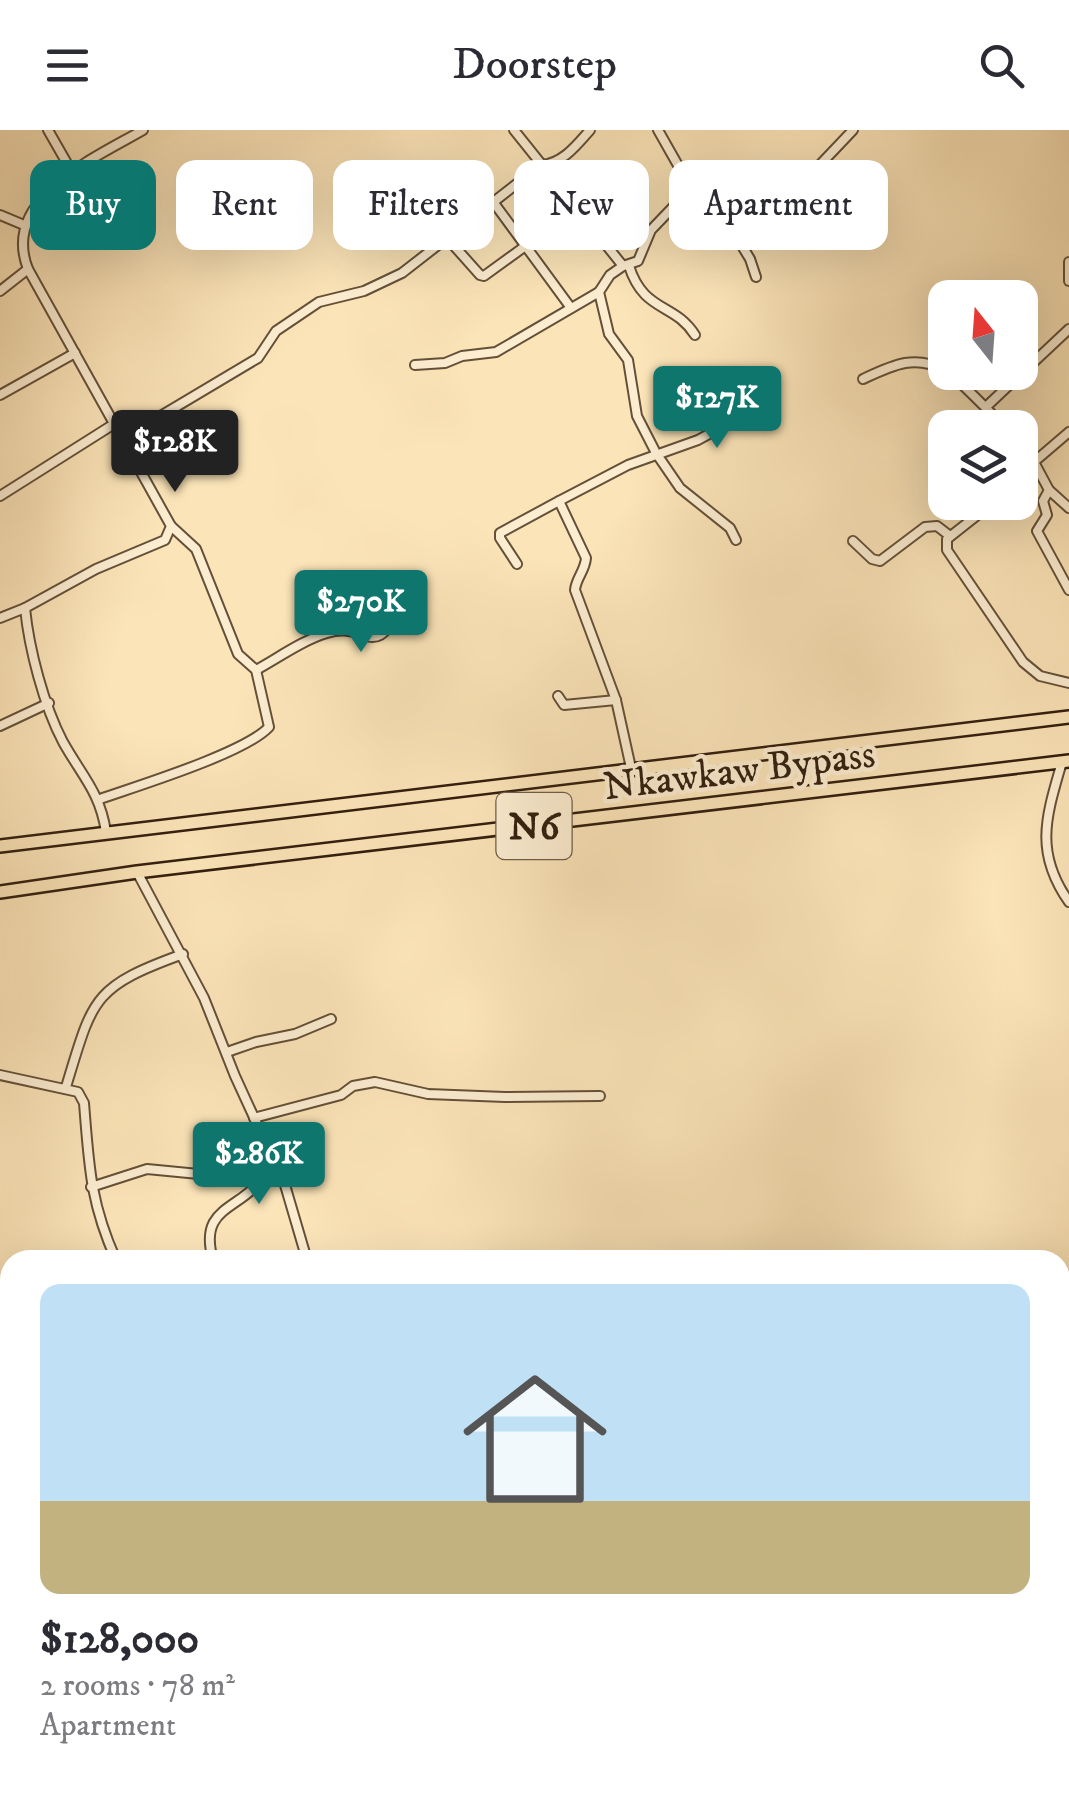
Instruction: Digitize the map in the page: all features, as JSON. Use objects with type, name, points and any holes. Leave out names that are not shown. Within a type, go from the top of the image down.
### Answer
[{"type":"highway","name":"Nkawkaw Bypass","points":[[0,846],[1069,717]]},
{"type":"highway","name":"Nkawkaw Bypass","points":[[0,892],[137,872],[1065,762]]},
{"type":"street","points":[[48,130],[65,160]]},
{"type":"street","points":[[92,160],[143,130]]},
{"type":"street","points":[[514,130],[537,160]]},
{"type":"street","points":[[558,160],[590,130]]},
{"type":"street","points":[[658,130],[675,160]]},
{"type":"street","points":[[825,160],[853,130]]},
{"type":"street","points":[[514,187],[494,204],[514,233]]},
{"type":"street","points":[[415,365],[496,352],[599,292],[610,275],[638,261],[651,230],[669,212]]},
{"type":"street","points":[[0,215],[24,225]]},
{"type":"street","points":[[30,215],[24,225],[22,254],[28,269],[171,526],[196,548],[238,654],[256,670],[269,724],[262,734],[181,770],[100,799]]},
{"type":"street","points":[[122,439],[258,358],[276,332],[319,302],[381,284],[402,274],[432,250]]},
{"type":"street","points":[[458,250],[484,276],[520,250]]},
{"type":"street","points":[[526,250],[571,308]]},
{"type":"street","points":[[613,250],[652,303],[679,315],[696,335]]},
{"type":"street","points":[[744,250],[756,276]]},
{"type":"street","points":[[1069,262],[1069,281]]},
{"type":"street","points":[[0,291],[28,269]]},
{"type":"street","points":[[599,292],[609,334],[628,360],[637,416],[656,453],[680,488],[730,528],[736,540]]},
{"type":"street","points":[[988,405],[1069,330]]},
{"type":"street","points":[[0,395],[75,353]]},
{"type":"street","points":[[863,379],[902,360],[928,364]]},
{"type":"street","points":[[967,390],[992,410]]},
{"type":"street","points":[[517,564],[500,533],[598,479],[656,453],[698,440],[754,404]]},
{"type":"street","points":[[0,496],[114,424]]},
{"type":"street","points":[[1038,459],[1069,432]]},
{"type":"street","points":[[1038,469],[1049,490],[1069,508]]},
{"type":"street","points":[[1049,490],[1043,500],[1047,516],[1037,530],[1069,590]]},
{"type":"street","points":[[559,501],[586,558],[586,567],[574,590],[616,700],[631,768]]},
{"type":"street","points":[[971,520],[946,544],[952,558],[1023,662],[1040,676],[1069,683]]},
{"type":"street","points":[[0,618],[96,568],[165,540],[171,526]]},
{"type":"street","points":[[853,542],[872,560],[880,561],[925,527],[936,526],[950,536]]},
{"type":"street","points":[[256,670],[332,631],[374,638],[386,633],[405,602],[404,592]]},
{"type":"street","points":[[25,608],[31,649],[63,742],[100,799],[106,832]]},
{"type":"street","points":[[558,696],[564,705],[572,706],[616,700]]},
{"type":"street","points":[[0,726],[49,703]]},
{"type":"street","points":[[1065,762],[1052,795],[1046,849],[1050,870],[1069,902]]},
{"type":"street","points":[[137,872],[183,954],[227,1052],[284,1185],[302,1250]]},
{"type":"street","points":[[66,1087],[89,1012],[102,994],[149,966],[183,954]]},
{"type":"street","points":[[227,1052],[331,1020]]},
{"type":"street","points":[[0,1075],[78,1092],[84,1103],[91,1188],[98,1220],[112,1250]]},
{"type":"street","points":[[254,1118],[375,1082],[428,1094],[600,1096]]},
{"type":"street","points":[[91,1188],[147,1169],[209,1175],[226,1170],[261,1138]]},
{"type":"street","points":[[211,1250],[213,1223],[230,1204],[258,1184],[265,1172],[268,1151]]}]
